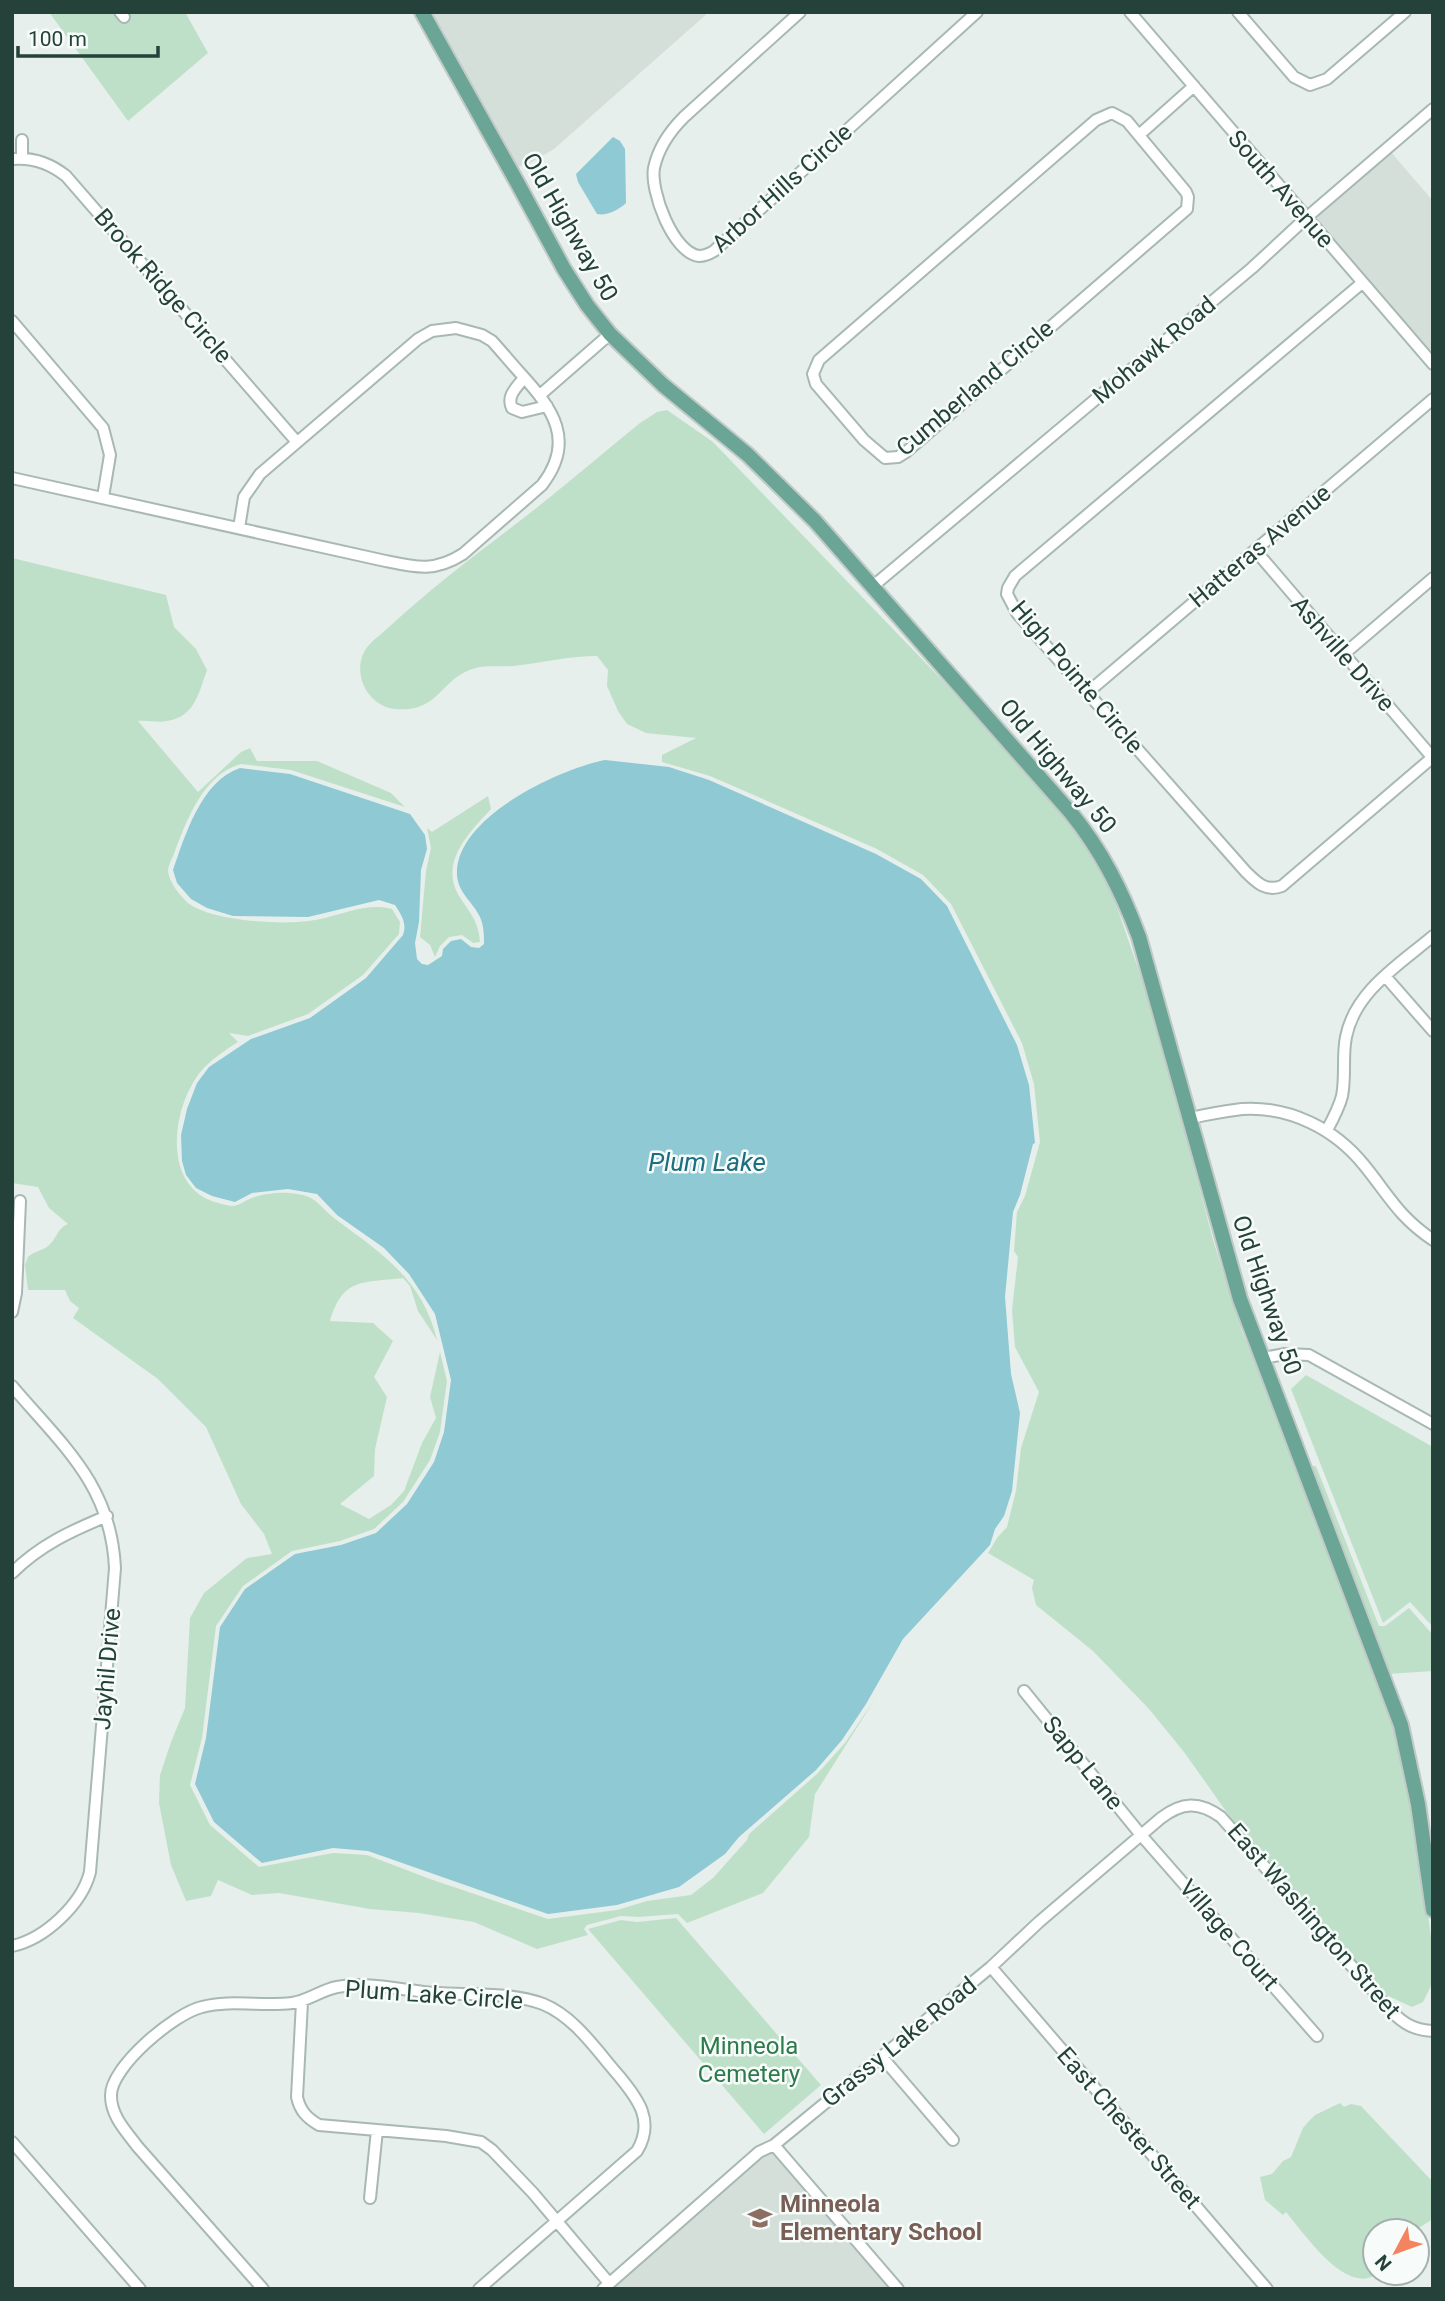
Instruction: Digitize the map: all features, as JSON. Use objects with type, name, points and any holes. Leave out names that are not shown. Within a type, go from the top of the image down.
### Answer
[{"type":"main road","name":"Old Highway 50","points":[[422,12],[564,270],[610,334],[663,385],[777,483],[815,521],[1072,813],[1107,862],[1125,898],[1139,937],[1224,1245],[1263,1358],[1401,1725],[1418,1804],[1433,1910]]},
{"type":"street","name":"Arbor Hills Circle","points":[[800,12],[684,117],[671,131],[659,152],[653,173],[658,202],[674,235],[692,254],[703,256],[714,251],[977,12]]},
{"type":"street","name":"South Avenue","points":[[1130,12],[1433,364]]},
{"type":"street","points":[[1238,12],[1294,77],[1310,85],[1327,79],[1405,12]]},
{"type":"street","points":[[1139,135],[1195,86]]},
{"type":"street","name":"Mohawk Road","points":[[872,587],[1252,268],[1433,109]]},
{"type":"street","name":"Cumberland Circle","points":[[1116,114],[1127,121],[1139,135],[1186,192],[1188,204],[1183,214],[906,452],[891,459],[877,452],[816,384],[813,374],[819,360],[1096,120],[1104,115],[1116,114]]},
{"type":"street","points":[[17,159],[23,140]]},
{"type":"street","name":"Brook Ridge Circle","points":[[17,159],[47,164],[57,169],[84,194],[296,441]]},
{"type":"street","name":"High Pointe Circle","points":[[1362,283],[1173,440],[1010,582],[1008,599],[1017,613],[1246,872],[1269,889],[1282,886],[1433,757]]},
{"type":"street","points":[[12,321],[103,428],[110,455],[103,497]]},
{"type":"street","points":[[12,478],[420,568],[449,563],[463,554],[542,485],[550,475],[559,453],[556,422],[540,395],[497,346],[482,335],[456,328],[432,331],[404,348],[260,474],[244,497],[239,528]]},
{"type":"street","points":[[540,395],[610,334]]},
{"type":"street","points":[[524,377],[510,396],[512,408],[529,412],[547,406]]},
{"type":"street","name":"Hatteras Avenue","points":[[1087,693],[1433,399]]},
{"type":"street","name":"Ashville Drive","points":[[1255,551],[1433,757]]},
{"type":"street","points":[[1344,654],[1433,578]]},
{"type":"street","points":[[1327,1130],[1343,1093],[1346,1033],[1363,999],[1385,976],[1433,936]]},
{"type":"street","points":[[1385,976],[1433,1031]]},
{"type":"street","points":[[1189,1118],[1254,1109],[1290,1115],[1327,1130],[1359,1158],[1402,1216],[1433,1240]]},
{"type":"street","points":[[12,1312],[16,1293],[19,1201]]},
{"type":"street","points":[[1263,1358],[1284,1354],[1309,1355],[1433,1424]]},
{"type":"street","name":"Jayhil Drive","points":[[12,1387],[82,1467],[102,1501],[114,1548],[115,1568],[90,1872],[81,1895],[69,1910],[38,1936],[12,1946]]},
{"type":"street","points":[[12,1573],[49,1543],[107,1516]]},
{"type":"street","name":"Sapp Lane","points":[[1024,1691],[1141,1835]]},
{"type":"street","name":"Grassy Lake Road","points":[[606,2286],[759,2152],[774,2145],[991,1967],[1039,1922],[1171,1810],[1183,1805],[1198,1805]]},
{"type":"street","name":"East Washington Street","points":[[1198,1805],[1222,1816],[1397,2017],[1417,2030],[1433,2031]]},
{"type":"street","name":"Village Court","points":[[1141,1835],[1317,2036]]},
{"type":"street","name":"East Chester Street","points":[[991,1967],[1267,2289]]},
{"type":"street","name":"Plum Lake Circle","points":[[263,2289],[119,2122],[114,2113],[112,2082],[123,2065],[160,2032],[195,2009],[217,2004],[278,2005],[302,2001],[325,1990],[356,1986],[530,2000],[551,2008],[567,2018],[638,2098],[645,2115],[646,2126],[637,2151],[479,2289]]},
{"type":"street","points":[[302,2001],[297,2097],[304,2114],[319,2125],[446,2136],[481,2142],[492,2150],[557,2221],[606,2286]]},
{"type":"street","points":[[882,2057],[953,2140]]},
{"type":"street","points":[[370,2198],[377,2130]]},
{"type":"street","points":[[12,2142],[140,2289]]},
{"type":"street","points":[[774,2145],[898,2289]]},
{"type":"shaded area","points":[[428,12],[709,12],[554,149],[515,168]]},
{"type":"shaded area","points":[[1390,151],[1433,201],[1433,356],[1314,218]]},
{"type":"shaded area","name":"Minneola Elementary School","points":[[774,2145],[897,2289],[603,2289]]},
{"type":"green space","points":[[49,12],[185,12],[208,53],[128,121]]},
{"type":"green space","points":[[667,410],[713,442],[945,683],[1067,819],[1109,884],[1157,1023],[1213,1240],[1243,1334],[1281,1422],[1352,1607],[1399,1746],[1414,1813],[1432,1944],[1433,1982],[1423,2002],[1412,2007],[1384,1994],[1233,1821],[1184,1752],[1149,1709],[1093,1651],[1036,1605],[1032,1588],[1034,1580],[988,1553],[1007,1527],[1016,1491],[1021,1448],[1039,1392],[1015,1347],[1012,1310],[1018,1257],[1014,1251],[1017,1212],[1025,1196],[1040,1142],[1034,1084],[1022,1043],[951,904],[923,875],[877,849],[710,776],[662,762],[662,755],[696,738],[646,733],[627,724],[607,686],[608,670],[597,656],[476,668],[455,679],[422,706],[410,709],[384,706],[375,701],[363,684],[360,664],[363,654],[374,640],[447,577],[640,423],[657,412]]},
{"type":"green space","points":[[12,558],[166,595],[174,627],[196,649],[207,670],[198,695],[184,714],[164,722],[138,721],[198,792],[241,752],[250,748],[257,761],[317,761],[391,793],[405,807],[291,770],[241,764],[228,769],[207,787],[191,812],[168,869],[178,893],[188,903],[229,918],[296,922],[361,908],[382,907],[392,909],[400,922],[399,934],[363,975],[308,1014],[248,1036],[229,1033],[238,1042],[203,1069],[187,1095],[181,1111],[177,1145],[184,1176],[194,1189],[210,1200],[235,1206],[265,1194],[280,1193],[299,1194],[317,1202],[400,1271],[412,1285],[431,1319],[437,1340],[418,1311],[410,1286],[403,1278],[356,1285],[341,1296],[335,1307],[330,1321],[373,1323],[393,1341],[374,1377],[387,1397],[375,1449],[374,1476],[340,1504],[369,1519],[391,1505],[404,1491],[422,1443],[436,1418],[430,1397],[440,1352],[447,1381],[440,1432],[430,1460],[403,1502],[374,1529],[340,1541],[292,1551],[243,1586],[216,1626],[202,1738],[190,1785],[210,1825],[259,1867],[333,1853],[367,1855],[548,1919],[617,1910],[647,1901],[691,1895],[713,1878],[747,1840],[749,1834],[818,1773],[845,1743],[875,1699],[815,1794],[809,1837],[763,1893],[687,1923],[678,1914],[621,1916],[587,1925],[584,1929],[588,1935],[537,1949],[474,1922],[419,1913],[370,1909],[279,1893],[252,1895],[218,1880],[211,1896],[186,1901],[171,1865],[159,1803],[160,1775],[185,1708],[190,1618],[204,1593],[247,1558],[272,1554],[264,1534],[241,1504],[206,1427],[158,1379],[73,1318],[79,1308],[70,1301],[65,1290],[28,1290],[25,1265],[28,1257],[48,1246],[61,1228],[68,1224],[49,1208],[38,1187],[12,1183]]},
{"type":"green space","points":[[488,796],[491,809],[459,850],[452,874],[454,886],[476,924],[480,942],[473,943],[462,935],[449,937],[440,946],[435,957],[430,945],[420,937],[426,871],[431,848],[427,828],[432,832]]},
{"type":"green space","points":[[1306,1375],[1433,1447],[1433,1627],[1410,1602],[1383,1623],[1291,1389]]},
{"type":"green space","points":[[1310,1466],[1316,1466],[1379,1626],[1385,1626],[1409,1608],[1433,1635],[1433,1671],[1388,1674]]},
{"type":"green space","name":"Minneola Cemetery","points":[[676,1918],[821,2085],[764,2134],[588,1929],[621,1920],[637,1922]]},
{"type":"green space","points":[[1340,2103],[1344,2107],[1351,2104],[1361,2106],[1433,2182],[1431,2220],[1431,2217],[1361,2217],[1361,2278],[1353,2277],[1327,2260],[1286,2212],[1283,2215],[1265,2200],[1260,2177],[1272,2174],[1283,2161],[1291,2157],[1303,2128],[1315,2115]]},
{"type":"water","points":[[613,137],[620,141],[625,149],[626,203],[612,212],[597,214],[576,174]]},
{"type":"water","name":"Plum Lake","points":[[605,760],[669,767],[709,780],[876,854],[921,879],[947,906],[1017,1045],[1029,1085],[1035,1143],[1013,1212],[1005,1297],[1011,1374],[1020,1413],[1012,1491],[990,1545],[903,1639],[842,1740],[816,1770],[739,1837],[725,1854],[679,1887],[617,1905],[548,1914],[368,1851],[333,1848],[262,1863],[214,1822],[195,1784],[206,1738],[220,1627],[245,1589],[295,1554],[341,1545],[376,1533],[407,1504],[434,1462],[444,1432],[451,1380],[435,1314],[409,1274],[384,1248],[337,1215],[317,1194],[288,1189],[252,1193],[235,1202],[212,1196],[196,1188],[186,1175],[182,1161],[181,1135],[187,1109],[197,1083],[209,1067],[251,1039],[310,1018],[366,978],[403,935],[404,923],[400,913],[395,905],[379,900],[308,917],[233,916],[207,908],[191,899],[177,883],[173,870],[189,826],[205,797],[226,775],[240,768],[290,774],[410,814],[425,835],[427,849],[421,870],[419,922],[415,943],[417,959],[428,965],[442,956],[443,949],[451,941],[461,939],[471,947],[479,948],[484,944],[480,917],[463,892],[457,875],[461,854],[472,834],[490,816],[537,785],[585,765]]},
{"type":"place","name":"Minneola Elementary School","points":[[760,2218]]}]
